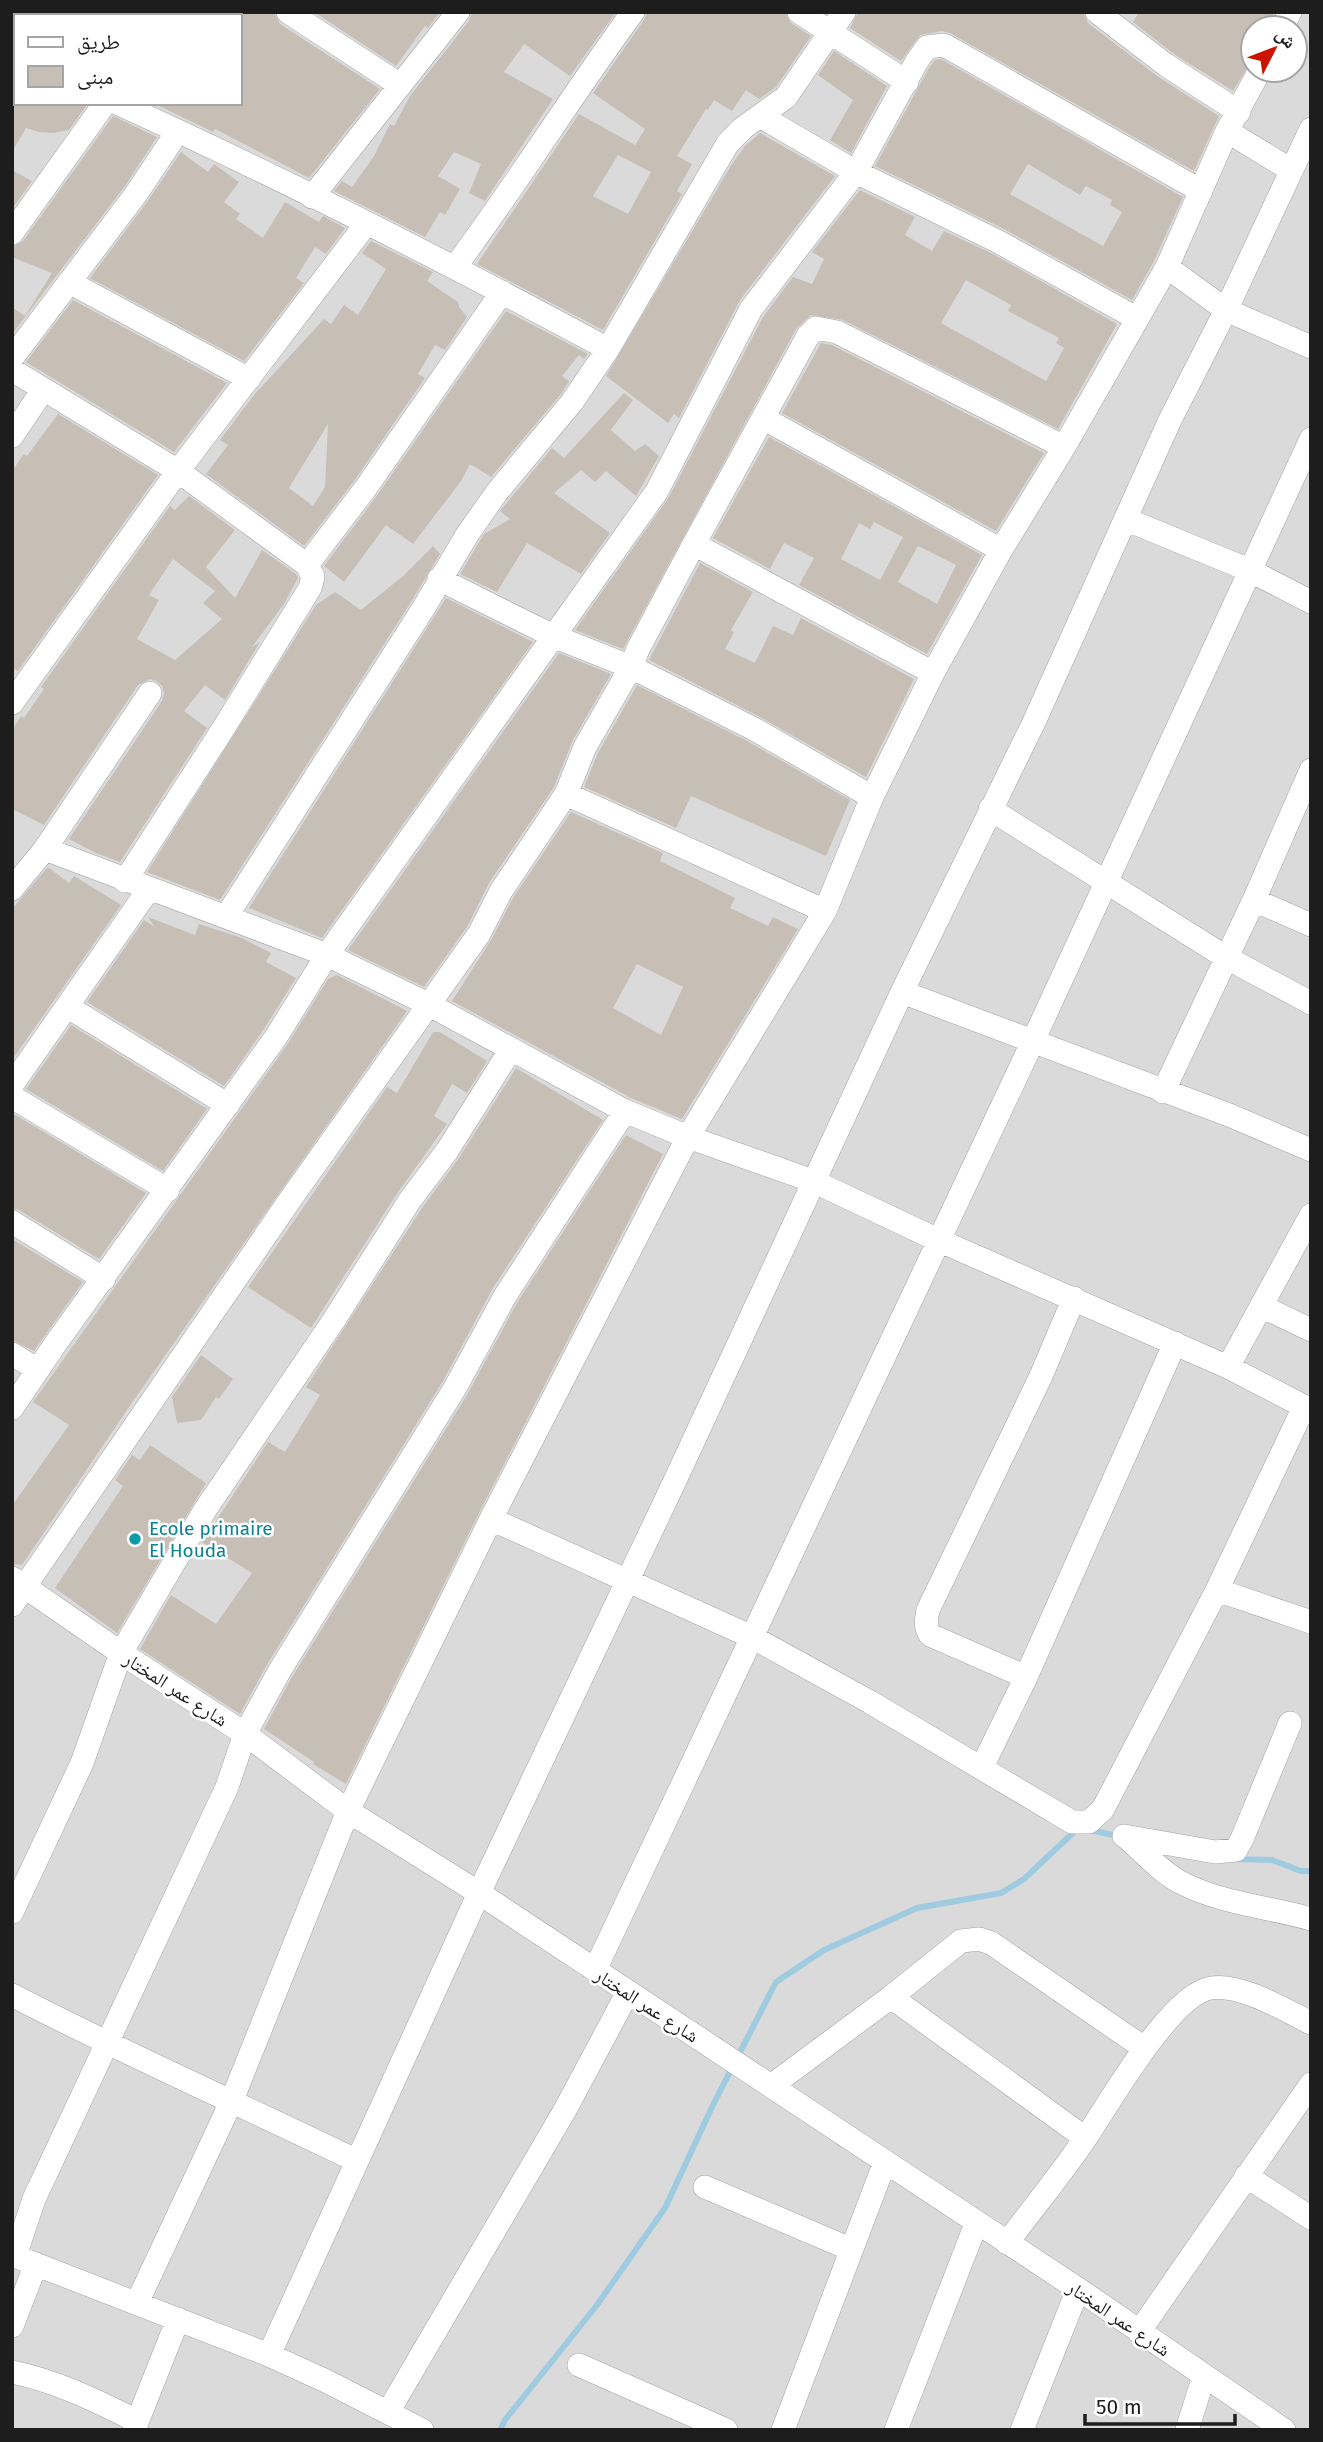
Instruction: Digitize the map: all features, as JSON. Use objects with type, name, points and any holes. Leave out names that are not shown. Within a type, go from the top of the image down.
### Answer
[{"type":"street","points":[[288,12],[400,85]]},
{"type":"street","points":[[312,197],[458,12]]},
{"type":"street","points":[[455,267],[504,201],[592,68],[633,12]]},
{"type":"street","points":[[799,12],[906,82]]},
{"type":"street","points":[[226,917],[423,609],[439,579],[497,492],[572,402],[608,349],[728,143],[743,128],[786,97],[844,12]]},
{"type":"street","points":[[1097,12],[1166,65],[1291,170]]},
{"type":"street","points":[[12,1408],[276,1037],[327,955],[657,491],[751,309],[856,172],[927,47],[944,45],[1201,191]]},
{"type":"street","points":[[137,2303],[232,2100],[348,1811],[491,1519],[688,1137],[825,911],[872,797],[933,673],[1001,550],[1064,447],[1167,267],[1253,84]]},
{"type":"street","points":[[12,233],[104,105]]},
{"type":"street","points":[[121,105],[455,267],[608,349]]},
{"type":"street","points":[[760,116],[856,172],[997,241],[1136,318]]},
{"type":"street","points":[[269,2355],[479,1893],[902,992],[1034,722],[1170,420],[1226,310],[1311,129]]},
{"type":"street","points":[[12,358],[136,194],[177,131]]},
{"type":"street","points":[[12,703],[178,471],[366,224]]},
{"type":"street","points":[[1167,267],[1226,310],[1311,347]]},
{"type":"street","points":[[69,282],[248,379]]},
{"type":"street","points":[[307,565],[365,489],[502,292]]},
{"type":"street","points":[[16,1589],[479,933],[501,891],[566,794],[584,747],[631,667],[694,544],[808,336],[816,328],[837,332],[1064,447]]},
{"type":"street","points":[[12,370],[178,471],[307,565],[313,577],[310,587],[223,729],[125,881]]},
{"type":"street","points":[[12,436],[43,390]]},
{"type":"street","points":[[763,418],[1001,550]]},
{"type":"street","points":[[595,1970],[1032,1042],[1311,439]]},
{"type":"street","points":[[1125,519],[1249,570],[1311,601]]},
{"type":"street","points":[[694,544],[933,673]]},
{"type":"street","points":[[439,579],[553,636],[631,667],[754,729],[872,797]]},
{"type":"street","points":[[12,890],[46,849],[150,693]]},
{"type":"street","points":[[1163,1092],[1254,900],[1311,770]]},
{"type":"street","points":[[566,794],[825,911]]},
{"type":"street","points":[[990,809],[1227,958],[1311,1003]]},
{"type":"street","points":[[46,849],[327,955],[428,1004],[625,1111],[688,1137],[813,1181],[938,1240],[1228,1367],[1307,1408],[1217,1590],[1103,1809],[1097,1817],[1088,1822],[1072,1822],[982,1767],[752,1637],[491,1519]]},
{"type":"street","points":[[12,1085],[149,888]]},
{"type":"street","points":[[1254,900],[1311,925]]},
{"type":"street","points":[[902,992],[1229,1115],[1311,1150]]},
{"type":"street","points":[[68,1007],[228,1105]]},
{"type":"street","points":[[12,1912],[82,1763],[121,1654],[205,1510],[334,1320],[410,1200],[447,1152],[510,1049]]},
{"type":"street","points":[[12,1097],[167,1190]]},
{"type":"street","points":[[12,2326],[21,2259],[34,2199],[227,1787],[245,1734],[280,1670],[455,1388],[505,1296],[625,1111]]},
{"type":"street","points":[[1228,1367],[1311,1215]]},
{"type":"street","points":[[12,1222],[104,1279]]},
{"type":"street","points":[[1026,1677],[930,1635],[926,1621],[928,1610],[1041,1376],[1074,1298]]},
{"type":"street","points":[[1261,1306],[1311,1330]]},
{"type":"street","points":[[982,1767],[1026,1677],[1175,1343]]},
{"type":"street","points":[[12,1354],[38,1370]]},
{"type":"street","name":"شارع عمر المختار","points":[[16,1589],[245,1734],[348,1811],[479,1893],[744,2068],[1284,2430]]},
{"type":"street","points":[[1217,1590],[1311,1622]]},
{"type":"street","points":[[1124,1836],[1215,1852],[1236,1850],[1290,1723]]},
{"type":"street","points":[[1097,1817],[1181,1882],[1216,1895],[1311,1919]]},
{"type":"street","points":[[771,2087],[961,1941],[979,1939],[991,1943],[1144,2048]]},
{"type":"street","points":[[1007,2243],[1086,2138],[1144,2048],[1190,1999],[1210,1988],[1221,1987],[1268,2001],[1311,2023]]},
{"type":"street","points":[[388,2412],[565,2110],[628,1992]]},
{"type":"street","points":[[12,1995],[107,2045],[232,2100],[357,2161]]},
{"type":"street","points":[[891,1997],[1086,2138]]},
{"type":"street","points":[[1139,2332],[1311,2084]]},
{"type":"street","points":[[783,2430],[885,2162]]},
{"type":"street","points":[[1247,2176],[1311,2218]]},
{"type":"street","points":[[705,2187],[850,2249]]},
{"type":"street","points":[[895,2430],[976,2224]]},
{"type":"street","points":[[21,2259],[269,2355],[422,2430]]},
{"type":"street","points":[[1022,2430],[1078,2290]]},
{"type":"street","points":[[12,2372],[39,2378],[87,2396],[135,2425],[178,2319]]},
{"type":"street","points":[[579,2365],[726,2430]]},
{"type":"street","points":[[1187,2430],[1205,2376]]},
{"type":"shaded area","points":[[12,12],[1311,12],[1311,2430],[12,2430]]},
{"type":"building","points":[[274,12],[280,24],[380,89],[309,178],[215,129],[213,132],[157,105],[242,105],[240,14]]},
{"type":"building","points":[[314,12],[440,12],[428,28],[425,26],[396,66]]},
{"type":"building","points":[[472,12],[616,12],[570,76],[524,44],[504,72],[553,99],[485,201],[469,193],[481,164],[454,152],[438,176],[460,189],[445,215],[440,212],[425,237],[334,191],[342,181],[352,187],[374,156],[390,124],[394,126],[410,96],[469,21]]},
{"type":"building","points":[[647,12],[785,12],[791,23],[811,36],[776,87],[759,99],[746,90],[732,111],[714,100],[708,110],[706,109],[677,156],[692,164],[677,191],[682,194],[603,330],[477,264],[579,114],[635,145],[645,129],[593,93]],"holes":[[[618,155],[651,172],[628,214],[593,196]]]},
{"type":"building","points":[[858,12],[1083,12],[1088,23],[1157,76],[1219,116],[1194,171],[950,33],[942,31],[920,35],[901,61],[850,28]]},
{"type":"building","points":[[1139,12],[1274,12],[1239,14],[1239,81],[1233,91],[1174,54],[1133,22]]},
{"type":"building","points":[[834,51],[887,86],[851,153],[830,140],[853,100],[818,75]]},
{"type":"building","points":[[941,59],[1183,197],[1154,261],[1132,300],[1004,229],[875,166],[935,60]],"holes":[[[1028,164],[1080,195],[1086,186],[1112,200],[1110,205],[1122,212],[1103,246],[1010,194]]]},
{"type":"building","points":[[12,103],[87,105],[69,130],[54,133],[26,128],[12,152]]},
{"type":"building","points":[[113,116],[157,137],[125,186],[12,334],[12,307],[25,316],[52,273],[12,257],[12,247],[23,241]]},
{"type":"building","points":[[760,133],[835,176],[740,300],[679,418],[674,414],[668,423],[606,376],[731,166],[745,146]]},
{"type":"building","points":[[181,152],[208,172],[214,164],[239,182],[224,202],[240,214],[236,219],[263,238],[285,202],[319,222],[323,216],[345,228],[326,254],[315,247],[296,278],[304,283],[244,361],[90,278]]},
{"type":"building","points":[[12,170],[32,181],[12,209]]},
{"type":"building","points":[[860,190],[915,217],[905,235],[932,251],[944,231],[991,253],[1117,324],[1058,429],[843,320],[811,315],[796,329],[623,649],[575,630],[669,497],[763,317],[793,277],[812,284],[824,259],[812,252]],"holes":[[[966,280],[1011,305],[1008,311],[1059,338],[1056,343],[1064,348],[1046,381],[941,323]]]},
{"type":"building","points":[[371,241],[433,272],[427,281],[458,302],[467,317],[445,350],[435,345],[418,374],[425,378],[354,481],[304,546],[206,474],[228,445],[220,440],[254,395],[324,319],[331,324],[344,305],[358,315],[386,269],[362,253]],"holes":[[[328,424],[325,487],[313,506],[289,488]]]},
{"type":"building","points":[[73,300],[227,383],[174,452],[26,362]]},
{"type":"building","points":[[506,311],[588,354],[584,359],[579,355],[562,376],[569,381],[561,394],[491,477],[470,464],[461,481],[413,544],[386,525],[344,582],[324,566],[376,497]]},
{"type":"building","points":[[821,343],[832,345],[1044,453],[996,531],[782,413]]},
{"type":"building","points":[[624,393],[633,400],[611,430],[635,451],[645,444],[659,456],[636,496],[606,471],[595,482],[581,470],[554,493],[610,533],[581,574],[527,543],[497,592],[460,574],[484,534],[510,519],[500,511],[552,448],[564,458]]},
{"type":"building","points":[[58,414],[158,475],[18,671],[12,668],[12,471],[24,454],[27,456]]},
{"type":"building","points":[[769,437],[982,555],[927,654],[799,585],[814,558],[784,543],[770,569],[713,538]],"holes":[[[874,522],[903,537],[880,580],[841,559],[859,523],[870,529]],[[918,546],[956,565],[937,604],[898,582]]]},
{"type":"building","points":[[189,496],[235,530],[206,567],[235,598],[262,550],[298,578],[284,604],[252,647],[260,642],[225,700],[205,685],[184,711],[207,728],[120,862],[69,839],[162,701],[162,686],[150,679],[138,685],[44,825],[12,809],[12,731],[21,716],[24,718],[44,689],[41,687],[170,506],[175,510]],"holes":[[[173,559],[215,591],[203,603],[222,619],[175,660],[137,639],[159,600],[149,595]]]},
{"type":"building","points":[[433,546],[440,554],[220,900],[147,872],[316,605],[335,592],[361,610],[403,576]]},
{"type":"building","points":[[700,563],[753,592],[731,630],[734,632],[725,649],[755,663],[773,626],[793,635],[801,618],[914,679],[866,777],[760,717],[649,660]]},
{"type":"building","points":[[446,598],[533,642],[322,938],[249,908]]},
{"type":"building","points":[[559,653],[611,674],[573,740],[554,787],[489,883],[467,927],[424,987],[348,950]]},
{"type":"building","points":[[637,685],[747,741],[850,800],[826,856],[691,796],[676,828],[584,787],[598,753]]},
{"type":"building","points":[[571,812],[663,853],[660,861],[735,898],[730,908],[768,926],[773,917],[798,929],[682,1119],[631,1098],[452,1001],[491,940],[513,898]],"holes":[[[637,964],[683,987],[661,1035],[613,1008]]]},
{"type":"building","points":[[48,867],[69,883],[74,876],[121,905],[12,1060],[12,909]]},
{"type":"building","points":[[148,917],[195,935],[199,924],[242,938],[271,953],[266,962],[296,978],[224,1086],[87,1002],[144,920],[155,927]]},
{"type":"building","points":[[337,975],[407,1011],[129,1407],[22,1565],[12,1564],[12,1506],[69,1425],[33,1402],[287,1045],[328,979]]},
{"type":"building","points":[[71,1025],[207,1109],[163,1171],[26,1089]]},
{"type":"building","points":[[433,1032],[440,1032],[487,1061],[467,1093],[452,1084],[434,1116],[447,1124],[398,1192],[311,1328],[248,1287],[387,1087],[397,1093]]},
{"type":"building","points":[[516,1068],[603,1120],[493,1288],[443,1381],[268,1663],[240,1714],[140,1649],[171,1595],[216,1624],[252,1573],[202,1542],[268,1442],[285,1452],[320,1395],[306,1387]]},
{"type":"building","points":[[12,1113],[146,1193],[99,1259],[12,1208]]},
{"type":"building","points":[[626,1135],[663,1154],[479,1513],[346,1784],[264,1729],[292,1677],[467,1395],[517,1303]]},
{"type":"building","points":[[12,1239],[83,1282],[34,1351],[12,1340]]},
{"type":"building","points":[[201,1355],[233,1379],[219,1399],[216,1397],[201,1420],[177,1423],[172,1397]]},
{"type":"building","name":"Ecole primaire El Houda","points":[[150,1445],[206,1483],[117,1633],[55,1588],[123,1486],[115,1480],[132,1455],[140,1460]]},
{"type":"waterway","points":[[500,2430],[505,2420],[597,2305],[665,2208],[713,2105],[776,1982],[824,1950],[917,1908],[1001,1893],[1024,1879],[1076,1830]]},
{"type":"waterway","points":[[1091,1830],[1121,1837]]},
{"type":"waterway","points":[[1234,1859],[1272,1860],[1301,1871],[1311,1871]]},
{"type":"place","name":"Ecole primaire El Houda","points":[[135,1539]]}]
